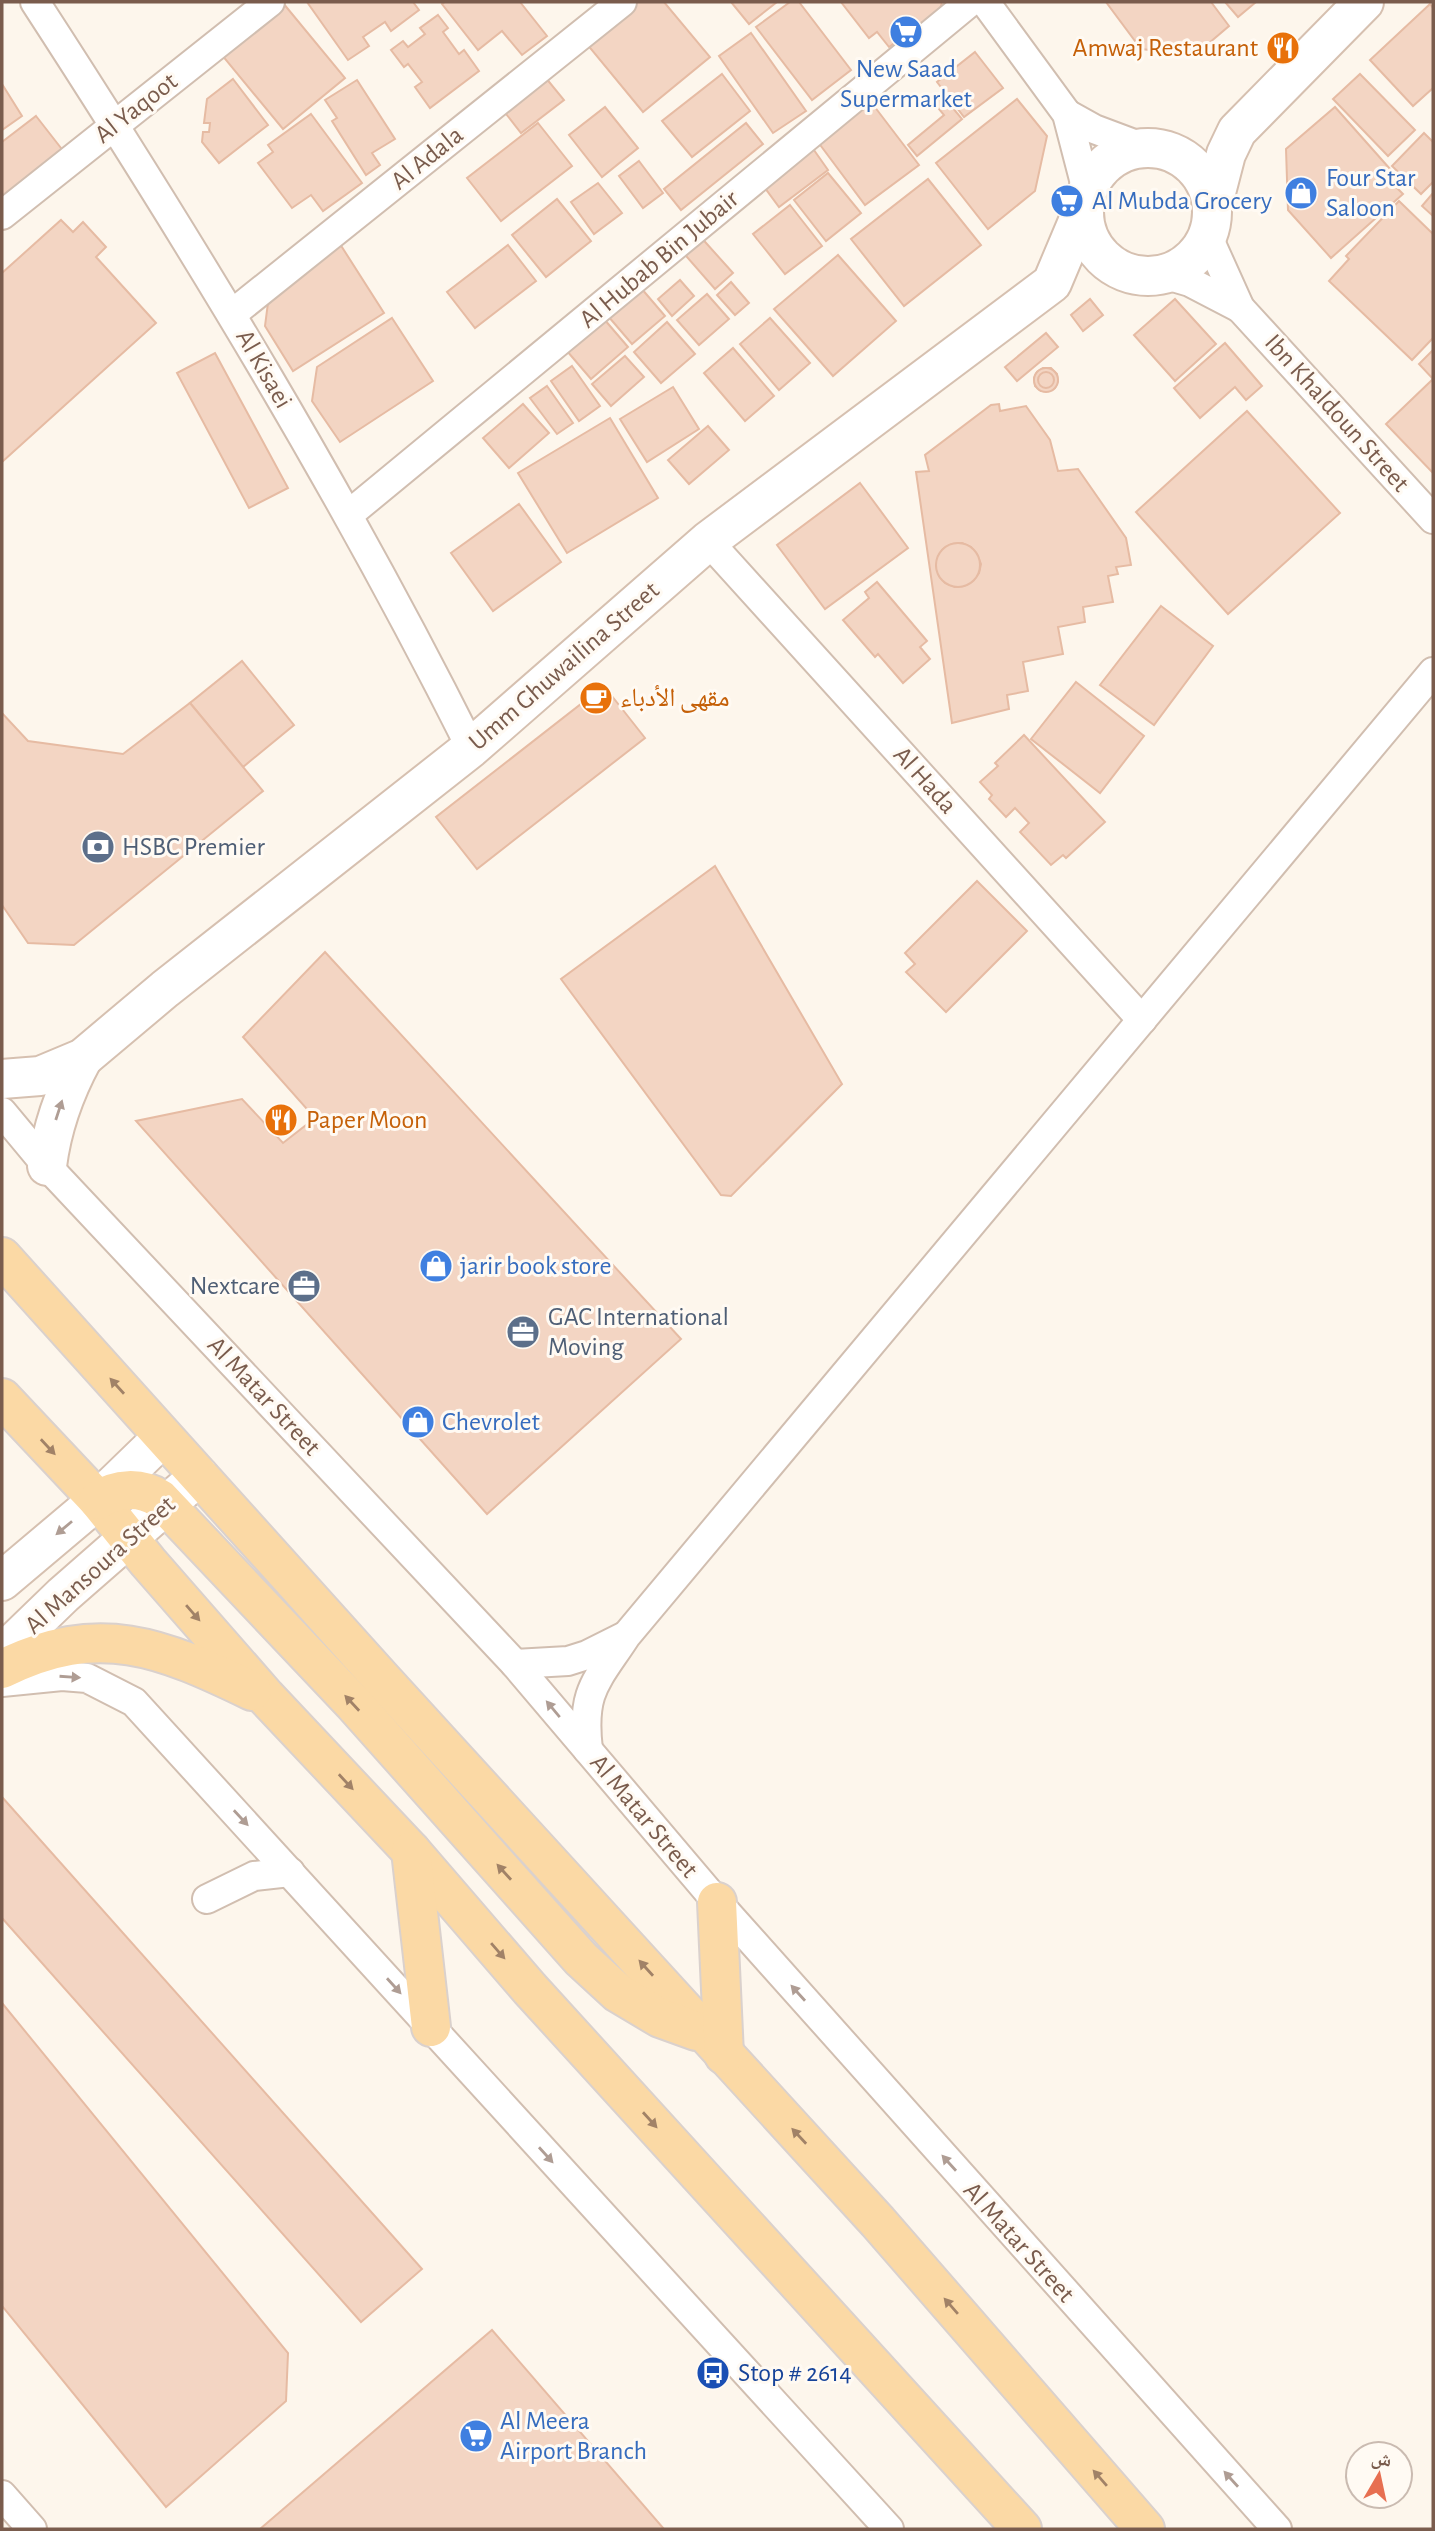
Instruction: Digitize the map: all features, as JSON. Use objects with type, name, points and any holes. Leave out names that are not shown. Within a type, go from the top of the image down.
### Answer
[{"type":"main road","points":[[2,1257],[878,2222],[1145,2529]]},
{"type":"main road","points":[[2,1398],[98,1500],[266,1698],[411,1851],[530,1989],[1022,2529]]},
{"type":"main road","points":[[98,1500],[114,1492],[133,1489],[155,1496],[354,1704],[581,1959],[618,1993],[660,2018],[715,2045]]},
{"type":"main road","points":[[2,1669],[50,1650],[103,1643],[120,1644],[168,1654],[266,1698]]},
{"type":"main road","points":[[411,1851],[431,2027]]},
{"type":"main road","points":[[715,2045],[717,1902]]},
{"type":"street","name":"Al Kisaei","points":[[35,2],[232,314],[348,515],[471,748]]},
{"type":"street","name":"Al Yaqoot","points":[[2,215],[270,2]]},
{"type":"street","name":"Al Adala","points":[[232,314],[622,2]]},
{"type":"street","name":"Al Hubab Bin Jubair","points":[[348,515],[970,2]]},
{"type":"street","points":[[985,2],[1067,114],[1094,130],[1189,162],[1205,181],[1210,221]]},
{"type":"street","points":[[1237,131],[1118,155],[1099,170],[1052,283],[1148,275],[1190,261],[1210,221],[1226,154],[1237,131],[1364,2]]},
{"type":"street","points":[[1067,114],[1085,199],[1086,229],[1096,250],[1112,266],[1148,275]]},
{"type":"street","name":"Ibn Khaldoun Street","points":[[1210,221],[1228,285],[1240,308],[1433,519]]},
{"type":"street","name":"Ibn Khaldoun Street","points":[[1148,275],[1190,282],[1240,308]]},
{"type":"street","name":"Umm Ghuwailina Street","points":[[2,1079],[40,1076],[83,1058],[165,989],[471,748],[708,541],[1052,283]]},
{"type":"street","name":"Al Hada","points":[[708,541],[1142,1020]]},
{"type":"street","points":[[588,1750],[586,1719],[597,1676],[626,1636],[1433,672]]},
{"type":"street","name":"Umm Ghuwailina Street","points":[[47,1166],[50,1143],[62,1100],[83,1058]]},
{"type":"street","name":"Al Matar Street","points":[[2,1112],[47,1166],[515,1664],[717,1902],[1277,2529]]},
{"type":"street","name":"Al Mansoura Street","points":[[2,1581],[98,1500],[163,1437]]},
{"type":"street","name":"Al Mansoura Street","points":[[2,1654],[63,1595],[199,1476]]},
{"type":"street","points":[[515,1664],[568,1661],[626,1636]]},
{"type":"street","points":[[2,1682],[62,1676],[87,1678],[134,1702],[889,2529]]},
{"type":"street","points":[[207,1899],[254,1876],[290,1872]]},
{"type":"street","points":[[2,2495],[32,2529]]},
{"type":"building","points":[[307,2],[413,2],[419,10],[391,31],[385,22],[363,37],[369,46],[348,60]]},
{"type":"building","points":[[520,2],[547,36],[522,55],[502,31],[478,50],[442,4]]},
{"type":"building","points":[[636,2],[664,2],[710,57],[643,112],[586,43]]},
{"type":"building","points":[[731,2],[777,2],[749,24]]},
{"type":"building","points":[[790,2],[799,2],[851,70],[812,100],[756,27]]},
{"type":"building","points":[[841,2],[942,2],[936,26],[906,48],[900,39],[889,47],[877,32],[869,38]]},
{"type":"building","points":[[1106,2],[1211,2],[1229,26],[1195,55],[1141,49]]},
{"type":"building","points":[[1225,2],[1256,2],[1238,17]]},
{"type":"building","points":[[283,3],[345,78],[283,129],[221,54]]},
{"type":"building","points":[[1430,4],[1433,8],[1433,88],[1413,106],[1370,60]]},
{"type":"building","points":[[438,15],[448,28],[443,32],[459,54],[464,50],[479,71],[430,108],[415,87],[422,82],[408,64],[404,67],[391,50],[403,41],[408,47],[425,34],[420,28]]},
{"type":"building","points":[[751,33],[806,111],[773,133],[719,56]]},
{"type":"building","points":[[975,52],[1003,88],[964,117],[937,82]]},
{"type":"building","points":[[541,72],[564,100],[521,133],[499,105]]},
{"type":"building","points":[[722,74],[750,111],[692,157],[662,121]]},
{"type":"building","points":[[1360,74],[1415,130],[1388,156],[1333,99]]},
{"type":"building","points":[[233,79],[268,125],[219,163],[202,142],[203,132],[209,132],[210,123],[204,123],[207,99]]},
{"type":"building","points":[[357,80],[395,139],[372,153],[380,165],[366,175],[332,121],[337,118],[325,100]]},
{"type":"building","points":[[2,84],[22,116],[2,130]]},
{"type":"building","points":[[943,96],[962,119],[917,156],[908,145],[944,115],[934,103]]},
{"type":"building","points":[[1017,99],[1047,136],[1035,191],[988,229],[936,163]]},
{"type":"building","points":[[871,102],[919,165],[865,205],[818,142]]},
{"type":"building","points":[[605,107],[638,148],[602,177],[569,135]]},
{"type":"building","points":[[1335,107],[1398,178],[1392,183],[1403,194],[1331,258],[1288,210],[1286,149]]},
{"type":"building","points":[[311,114],[362,183],[323,211],[311,195],[292,208],[258,163],[273,152],[268,145]]},
{"type":"building","points":[[36,116],[68,157],[2,208],[2,142]]},
{"type":"building","points":[[538,123],[572,166],[501,221],[467,178]]},
{"type":"building","points":[[746,123],[763,144],[681,210],[664,189]]},
{"type":"building","points":[[1424,133],[1433,142],[1433,182],[1421,194],[1392,166]]},
{"type":"building","points":[[809,143],[828,170],[779,207],[759,180]]},
{"type":"building","points":[[639,161],[663,193],[643,208],[619,176]]},
{"type":"building","points":[[828,173],[861,213],[826,241],[794,200]]},
{"type":"building","points":[[928,179],[981,245],[904,306],[851,239]]},
{"type":"building","points":[[598,183],[622,213],[594,234],[571,202]]},
{"type":"building","points":[[1433,193],[1433,216],[1422,206]]},
{"type":"building","points":[[557,199],[591,241],[546,277],[512,235]]},
{"type":"building","points":[[1399,201],[1433,234],[1433,338],[1412,360],[1329,281],[1349,259],[1346,256]]},
{"type":"building","points":[[790,205],[822,246],[785,274],[753,234]]},
{"type":"building","points":[[61,220],[73,232],[83,222],[106,247],[96,257],[156,323],[2,462],[2,273]]},
{"type":"building","points":[[698,234],[733,273],[715,289],[680,249]]},
{"type":"building","points":[[340,244],[384,313],[293,371],[265,326],[270,287]]},
{"type":"building","points":[[508,245],[536,281],[475,328],[447,292]]},
{"type":"building","points":[[838,255],[896,321],[833,376],[774,309]]},
{"type":"building","points":[[680,280],[694,296],[672,316],[658,299]]},
{"type":"building","points":[[731,282],[749,303],[735,315],[717,295]]},
{"type":"building","points":[[641,288],[665,316],[632,344],[608,316]]},
{"type":"building","points":[[707,294],[729,319],[699,345],[677,320]]},
{"type":"building","points":[[1090,299],[1103,315],[1083,331],[1071,315]]},
{"type":"building","points":[[1175,299],[1216,344],[1175,381],[1134,335]]},
{"type":"building","points":[[392,318],[433,381],[340,442],[312,401],[317,367]]},
{"type":"building","points":[[770,318],[810,363],[779,390],[740,344]]},
{"type":"building","points":[[604,319],[628,347],[591,379],[567,351]]},
{"type":"building","points":[[667,322],[695,354],[661,383],[634,352]]},
{"type":"building","points":[[1046,333],[1058,347],[1017,381],[1005,367]]},
{"type":"building","points":[[1225,343],[1262,386],[1246,400],[1235,387],[1200,418],[1174,388]]},
{"type":"building","points":[[733,348],[774,396],[745,421],[704,373]]},
{"type":"building","points":[[1433,350],[1433,379],[1419,364]]},
{"type":"building","points":[[215,353],[288,488],[249,508],[177,373]]},
{"type":"building","points":[[625,356],[644,377],[611,406],[592,384]]},
{"type":"building","points":[[572,366],[600,406],[579,421],[551,381]]},
{"type":"building","points":[[1043,368],[1051,368],[1057,374],[1055,388],[1041,391],[1035,386],[1034,378]],"holes":[[[1044,372],[1050,372],[1055,380],[1048,388],[1042,387],[1038,379]]]},
{"type":"building","points":[[1046,368],[1057,375],[1058,380],[1051,391],[1046,392],[1035,385],[1034,380],[1041,369]]},
{"type":"building","points":[[1046,372],[1052,374],[1052,386],[1046,388],[1040,386],[1038,380],[1040,374]]},
{"type":"building","points":[[1432,380],[1433,382],[1433,473],[1386,424]]},
{"type":"building","points":[[547,386],[573,423],[557,434],[530,398]]},
{"type":"building","points":[[673,387],[699,429],[647,462],[620,419]]},
{"type":"building","points":[[523,404],[549,433],[509,468],[483,438]]},
{"type":"building","points":[[999,404],[1000,411],[1026,406],[1050,440],[1058,471],[1078,469],[1126,538],[1131,565],[1116,567],[1118,574],[1108,576],[1113,602],[1083,607],[1085,622],[1058,627],[1063,654],[1023,662],[1028,691],[1007,695],[1009,709],[952,723],[916,472],[929,471],[925,455],[991,405]],"holes":[[[962,543],[971,547],[981,564],[979,573],[973,581],[964,586],[955,587],[945,583],[936,566],[943,549]]]},
{"type":"building","points":[[1247,411],[1340,513],[1228,614],[1136,512]]},
{"type":"building","points":[[610,418],[658,498],[567,553],[518,473]]},
{"type":"building","points":[[708,426],[729,450],[689,484],[668,460]]},
{"type":"building","points":[[860,483],[908,548],[825,609],[777,545]]},
{"type":"building","points":[[519,504],[561,562],[493,611],[451,553]]},
{"type":"building","points":[[958,543],[973,550],[980,565],[973,580],[958,587],[943,580],[936,565],[943,550]]},
{"type":"building","points":[[877,582],[927,641],[920,647],[930,659],[903,683],[878,654],[875,657],[843,620],[869,598],[865,592]]},
{"type":"building","points":[[1161,606],[1213,646],[1154,725],[1100,685]]},
{"type":"building","points":[[242,661],[294,725],[243,767],[190,703]]},
{"type":"building","points":[[1076,682],[1144,736],[1100,793],[1031,739]]},
{"type":"building","points":[[604,686],[645,738],[477,869],[436,817]]},
{"type":"building","name":"HSBC Premier","points":[[190,703],[263,791],[74,945],[28,943],[2,905],[2,713],[28,741],[123,754]]},
{"type":"building","points":[[1024,735],[1105,822],[1066,858],[1063,855],[1051,865],[1020,832],[1029,823],[1015,808],[1006,817],[989,799],[992,795],[980,782],[998,766],[995,763]]},
{"type":"building","points":[[715,866],[842,1084],[731,1196],[721,1195],[561,979]]},
{"type":"building","points":[[977,881],[1027,931],[946,1012],[906,972],[915,964],[905,953]]},
{"type":"building","points":[[325,952],[681,1339],[487,1514],[136,1121],[242,1099],[283,1143],[315,1118],[243,1037]]},
{"type":"building","points":[[2,1797],[422,2269],[361,2322],[2,1918]]},
{"type":"building","points":[[2,2003],[288,2353],[286,2401],[166,2507],[2,2306]]},
{"type":"building","name":"Al Meera Airport Branch","points":[[492,2330],[664,2529],[260,2529]]},
{"type":"place","name":"New Saad Supermarket","points":[[906,32]]},
{"type":"place","name":"Amwaj Restaurant","points":[[1283,48]]},
{"type":"place","name":"Four Star Saloon","points":[[1301,193]]},
{"type":"place","name":"Al Mubda Grocery","points":[[1067,201]]},
{"type":"place","name":"مقهى الأدباء","points":[[596,698]]},
{"type":"place","name":"HSBC Premier","points":[[98,847]]},
{"type":"place","name":"Paper Moon","points":[[281,1120]]},
{"type":"place","name":"jarir book store","points":[[436,1266]]},
{"type":"place","name":"Nextcare","points":[[304,1286]]},
{"type":"place","name":"GAC International Moving","points":[[523,1332]]},
{"type":"place","name":"Chevrolet","points":[[418,1422]]},
{"type":"place","name":"Stop # 2614","points":[[713,2373]]},
{"type":"place","name":"Al Meera Airport Branch","points":[[476,2436]]}]
